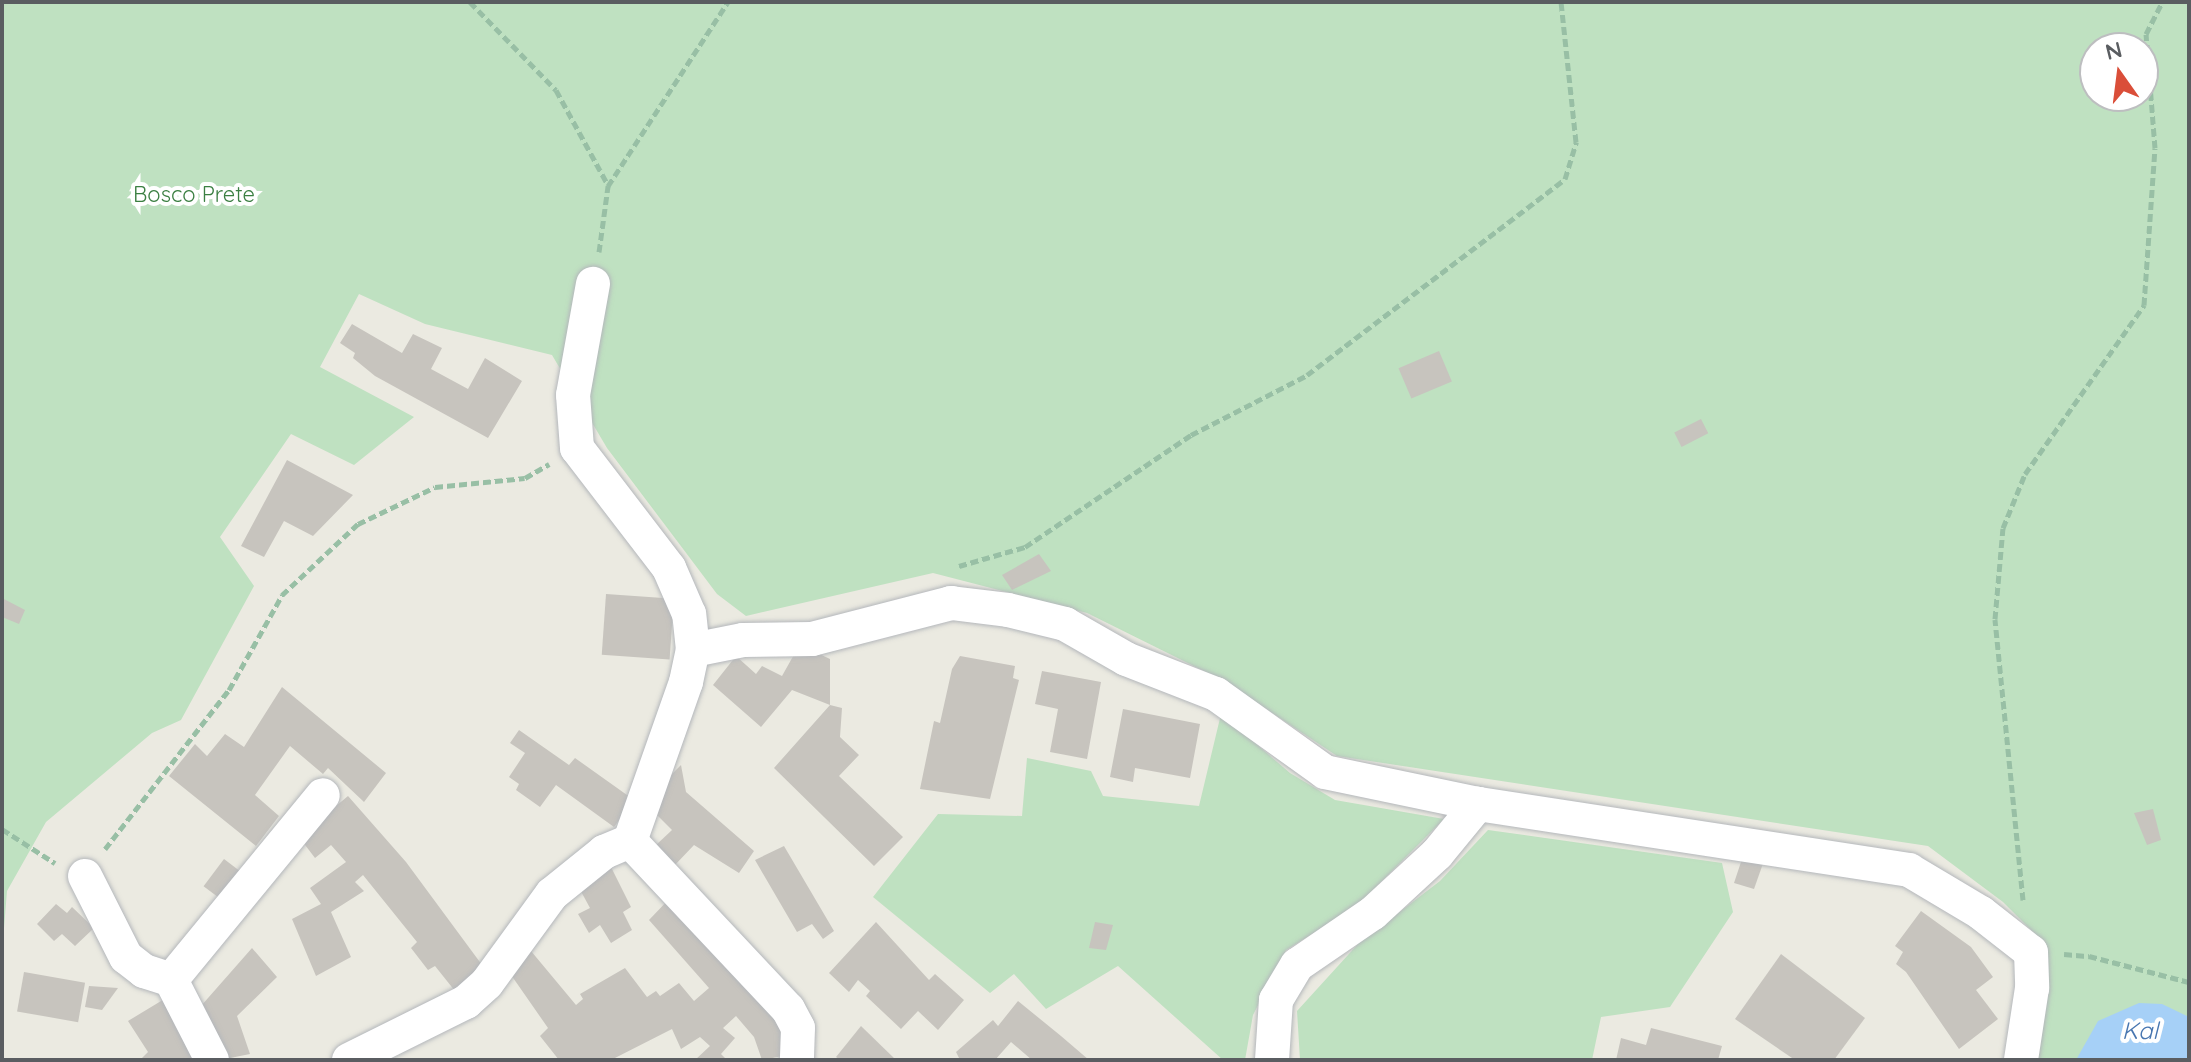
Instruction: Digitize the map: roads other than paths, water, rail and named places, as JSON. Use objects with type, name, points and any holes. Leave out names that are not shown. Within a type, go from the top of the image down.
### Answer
[{"type":"street","points":[[349,1060],[466,1002],[487,983],[552,894],[604,852],[630,841],[693,650],[689,614],[669,568],[577,448],[573,395],[593,284]]},
{"type":"street","points":[[693,650],[743,640],[812,639],[951,603],[1008,610],[1065,624],[1126,659],[1216,694],[1325,772],[1478,804],[1909,870],[1981,913],[2031,952],[2032,988],[2021,1060]]},
{"type":"street","points":[[171,980],[323,795]]},
{"type":"street","points":[[1272,1060],[1276,1000],[1297,965],[1373,913],[1437,854],[1478,804]]},
{"type":"street","points":[[630,841],[788,1009],[798,1028],[797,1060]]},
{"type":"street","points":[[85,876],[126,957],[144,971],[171,980],[212,1060]]},
{"type":"water","name":"Kal","points":[[2139,1003],[2162,1004],[2189,1017],[2189,1060],[2076,1060],[2098,1021]]},
{"type":"park label","name":"Bosco Prete","points":[[194,195]]}]
